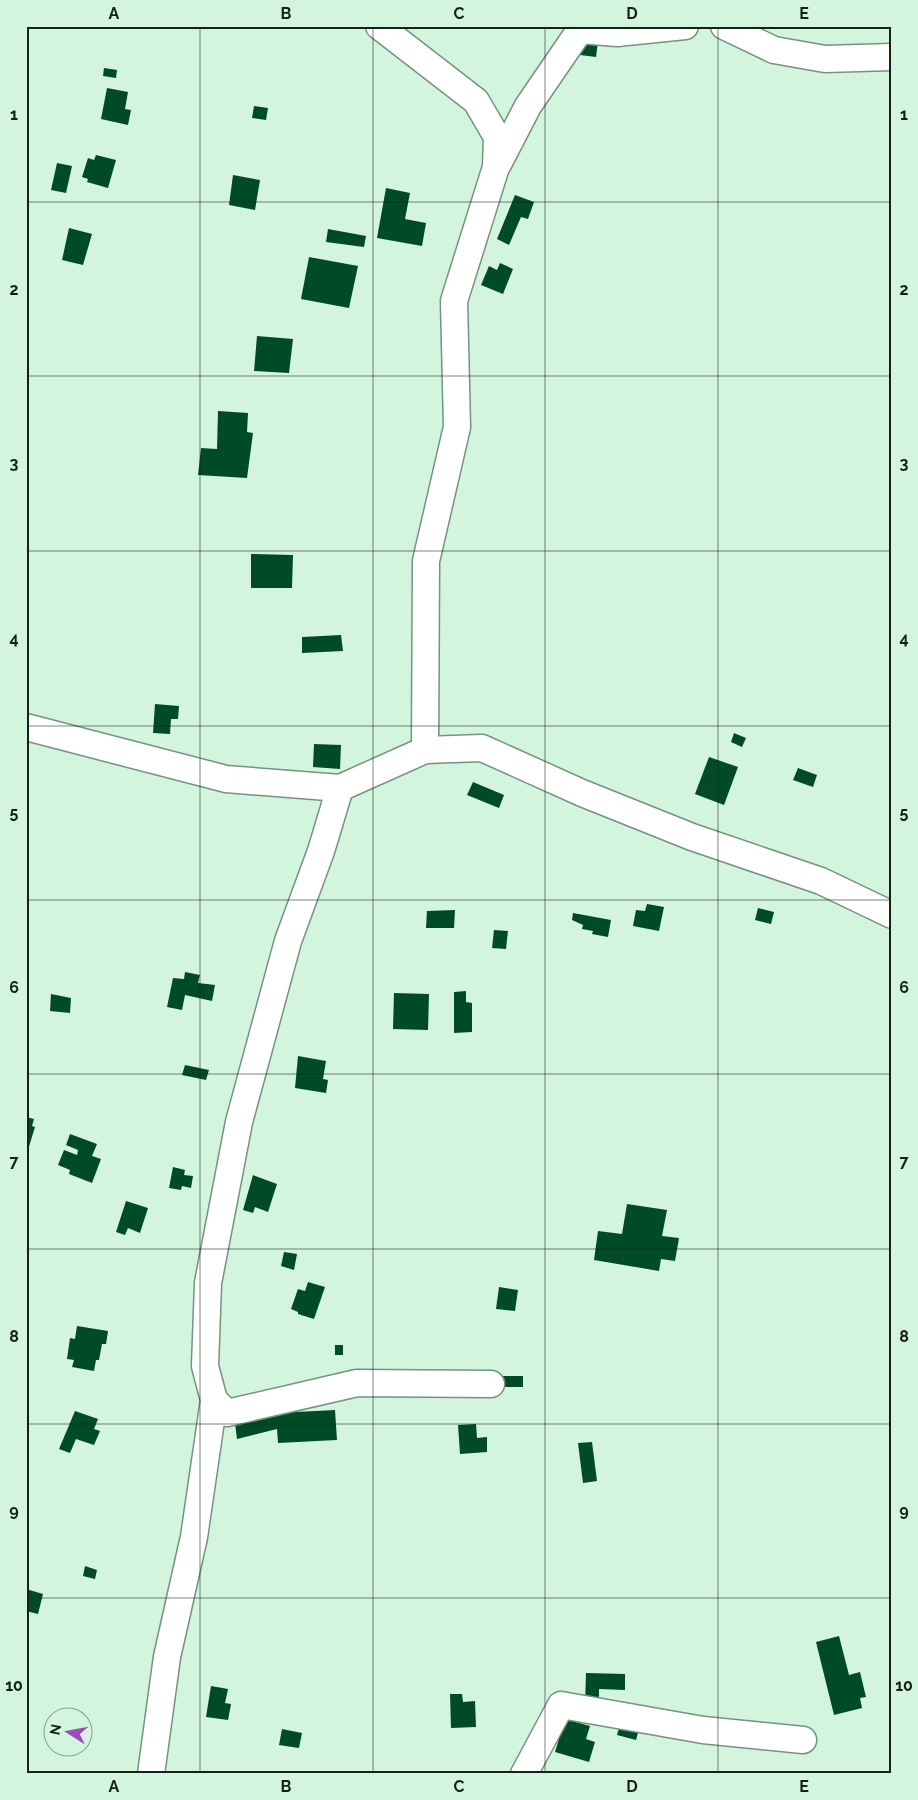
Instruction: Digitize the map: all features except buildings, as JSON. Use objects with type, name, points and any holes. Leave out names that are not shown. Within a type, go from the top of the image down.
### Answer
[{"type":"street","points":[[379,26],[476,101],[498,137],[496,167]]},
{"type":"street","points":[[425,750],[426,561],[457,427],[454,301],[496,167],[528,106],[580,30],[617,33],[685,26]]},
{"type":"street","points":[[724,26],[774,50],[826,58],[892,57]]},
{"type":"street","points":[[26,727],[226,779],[340,788],[425,750],[482,748],[582,793],[692,837],[821,881],[892,915]]},
{"type":"street","points":[[151,1774],[168,1657],[194,1537],[214,1400],[205,1366],[208,1283],[239,1122],[288,941],[321,851],[340,788]]},
{"type":"street","points":[[214,1400],[227,1413],[357,1383],[491,1384]]},
{"type":"street","points":[[524,1774],[539,1741],[561,1705],[703,1730],[803,1740]]}]
